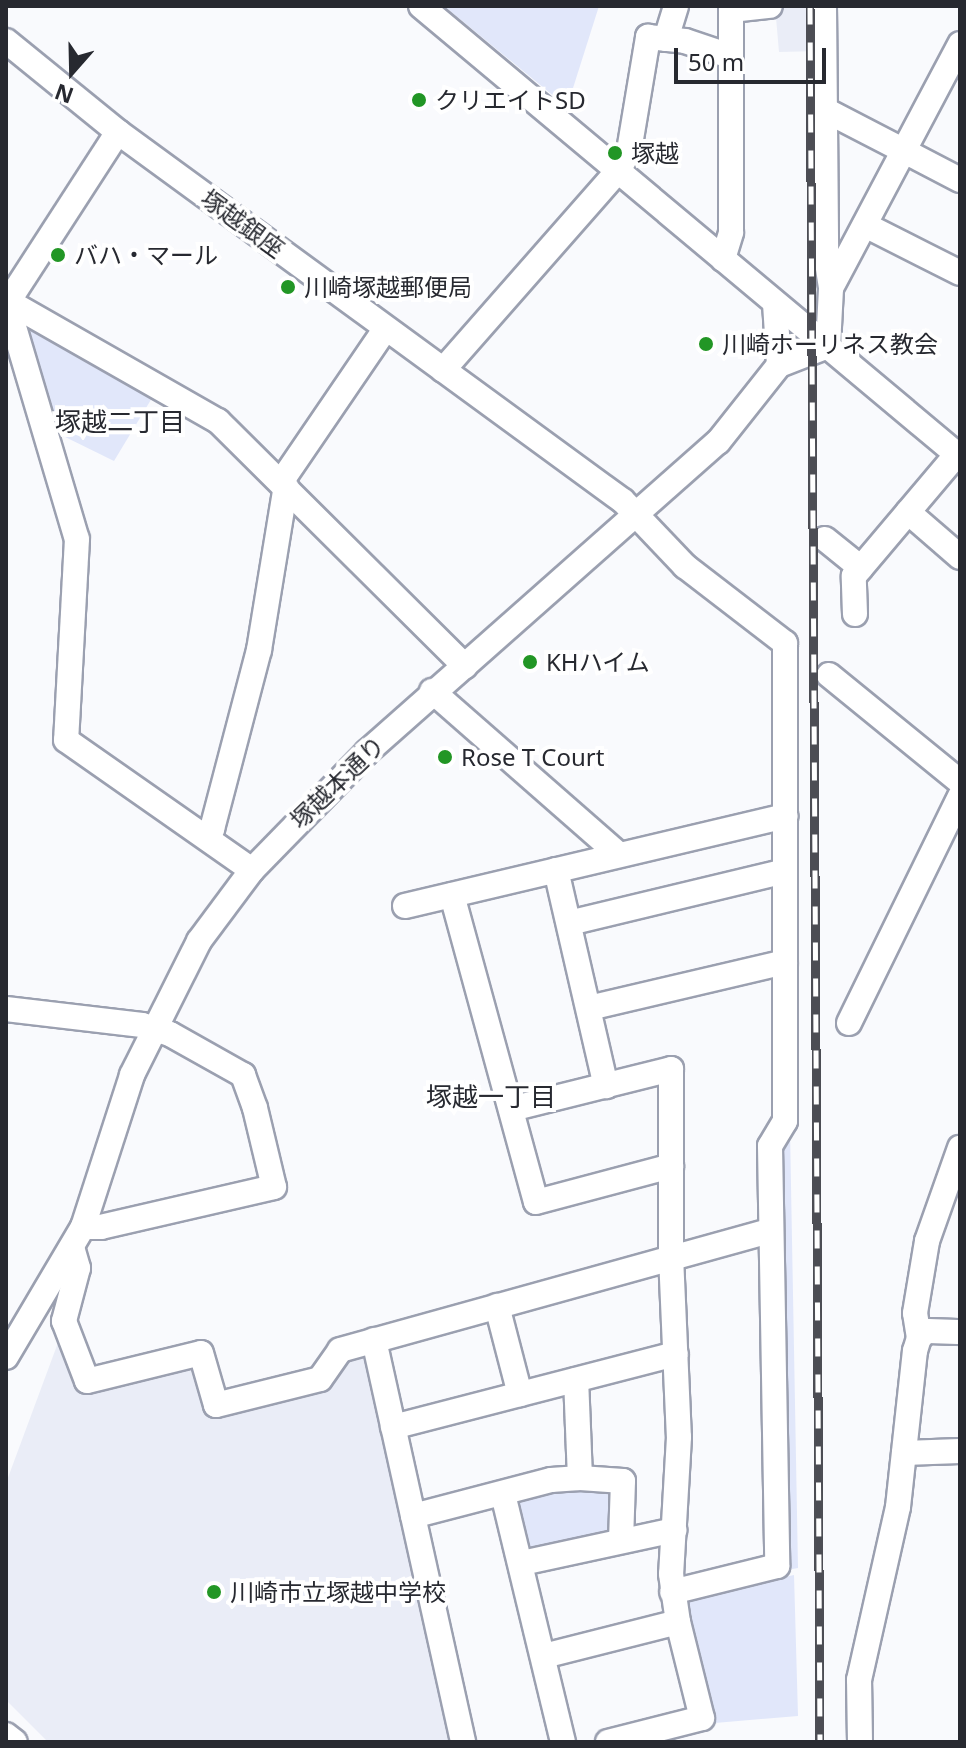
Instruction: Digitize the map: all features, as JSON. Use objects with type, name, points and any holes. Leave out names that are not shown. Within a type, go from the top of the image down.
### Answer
[{"type":"street","points":[[421,6],[959,455],[854,576],[855,614]]},
{"type":"street","points":[[666,39],[676,6]]},
{"type":"street","points":[[723,259],[731,232],[730,56],[725,8],[770,6]]},
{"type":"street","points":[[824,6],[826,256],[831,288],[828,346]]},
{"type":"street","points":[[443,370],[618,171],[629,151],[648,37],[730,56]]},
{"type":"street","name":"塚越銀座","points":[[6,41],[118,132],[623,501],[685,566],[785,643],[785,816]]},
{"type":"street","points":[[831,288],[960,44]]},
{"type":"street","points":[[827,111],[960,180]]},
{"type":"street","points":[[118,132],[7,302],[77,539],[66,740],[252,870]]},
{"type":"street","points":[[865,225],[960,273]]},
{"type":"street","points":[[7,302],[218,421],[465,666]]},
{"type":"street","points":[[775,303],[779,365],[828,346]]},
{"type":"street","points":[[207,836],[212,829],[259,650],[283,484],[386,328]]},
{"type":"street","name":"塚越本通り","points":[[6,1357],[77,1237],[114,1123],[154,1028],[199,941],[252,870],[292,825],[432,691],[637,517],[718,442],[779,365]]},
{"type":"street","points":[[908,512],[960,557]]},
{"type":"street","points":[[825,539],[861,568]]},
{"type":"street","points":[[829,675],[960,782]]},
{"type":"street","points":[[432,691],[618,854]]},
{"type":"street","points":[[849,1023],[960,796]]},
{"type":"street","points":[[405,906],[785,816],[785,1121],[770,1146],[777,1566],[672,1592]]},
{"type":"street","points":[[556,870],[606,1086]]},
{"type":"street","points":[[569,923],[785,871]]},
{"type":"street","points":[[452,895],[536,1202],[671,1166]]},
{"type":"street","points":[[589,1008],[785,962]]},
{"type":"street","points":[[6,1009],[154,1028],[243,1075],[255,1108],[274,1187],[101,1227],[77,1237],[78,1268],[64,1321],[87,1381],[201,1353],[216,1405],[320,1379],[340,1350],[770,1231]]},
{"type":"street","points":[[511,1109],[671,1069],[671,1256],[679,1437],[672,1592],[702,1718],[608,1742]]},
{"type":"street","points":[[860,1742],[859,1680],[898,1507],[922,1334],[915,1313],[927,1241],[960,1148]]},
{"type":"street","points":[[497,1306],[520,1394]]},
{"type":"street","points":[[922,1334],[960,1332]]},
{"type":"street","points":[[374,1340],[463,1742]]},
{"type":"street","points":[[393,1427],[676,1354]]},
{"type":"street","points":[[576,1380],[580,1478]]},
{"type":"street","points":[[904,1453],[960,1451]]},
{"type":"street","points":[[413,1516],[551,1480],[580,1478],[623,1481],[621,1540]]},
{"type":"street","points":[[503,1494],[563,1742]]},
{"type":"street","points":[[522,1563],[674,1530]]},
{"type":"street","points":[[544,1656],[678,1622]]},
{"type":"street","points":[[6,1735],[15,1742]]},
{"type":"shaded area","points":[[444,6],[599,6],[567,107]]},
{"type":"shaded area","points":[[775,6],[820,6],[820,51],[779,52]]},
{"type":"shaded area","points":[[18,313],[155,393],[114,461],[55,432]]},
{"type":"shaded area","points":[[790,1130],[798,1568],[787,1570],[779,1158]]},
{"type":"shaded area","name":"川崎市立塚越中学校","points":[[59,1340],[79,1381],[196,1362],[212,1415],[367,1351],[456,1742],[48,1742],[6,1700],[6,1483]]},
{"type":"shaded area","points":[[555,1487],[613,1490],[612,1535],[529,1555],[516,1500]]},
{"type":"shaded area","points":[[794,1575],[798,1716],[715,1723],[684,1604],[690,1597]]},
{"type":"railway","points":[[810,6],[820,1742]]},
{"type":"place","name":"クリエイトSD","points":[[419,100]]},
{"type":"place","name":"塚越","points":[[615,153]]},
{"type":"place","name":"バハ・マール","points":[[58,255]]},
{"type":"place","name":"川崎塚越郵便局","points":[[288,287]]},
{"type":"place","name":"川崎ホーリネス教会","points":[[706,344]]},
{"type":"place","name":"KHハイム","points":[[530,662]]},
{"type":"place","name":"Rose T Court","points":[[445,757]]},
{"type":"place","name":"川崎市立塚越中学校","points":[[214,1592]]},
{"type":"district","name":"塚越二丁目","points":[[120,422]]},
{"type":"district","name":"塚越一丁目","points":[[491,1097]]}]
